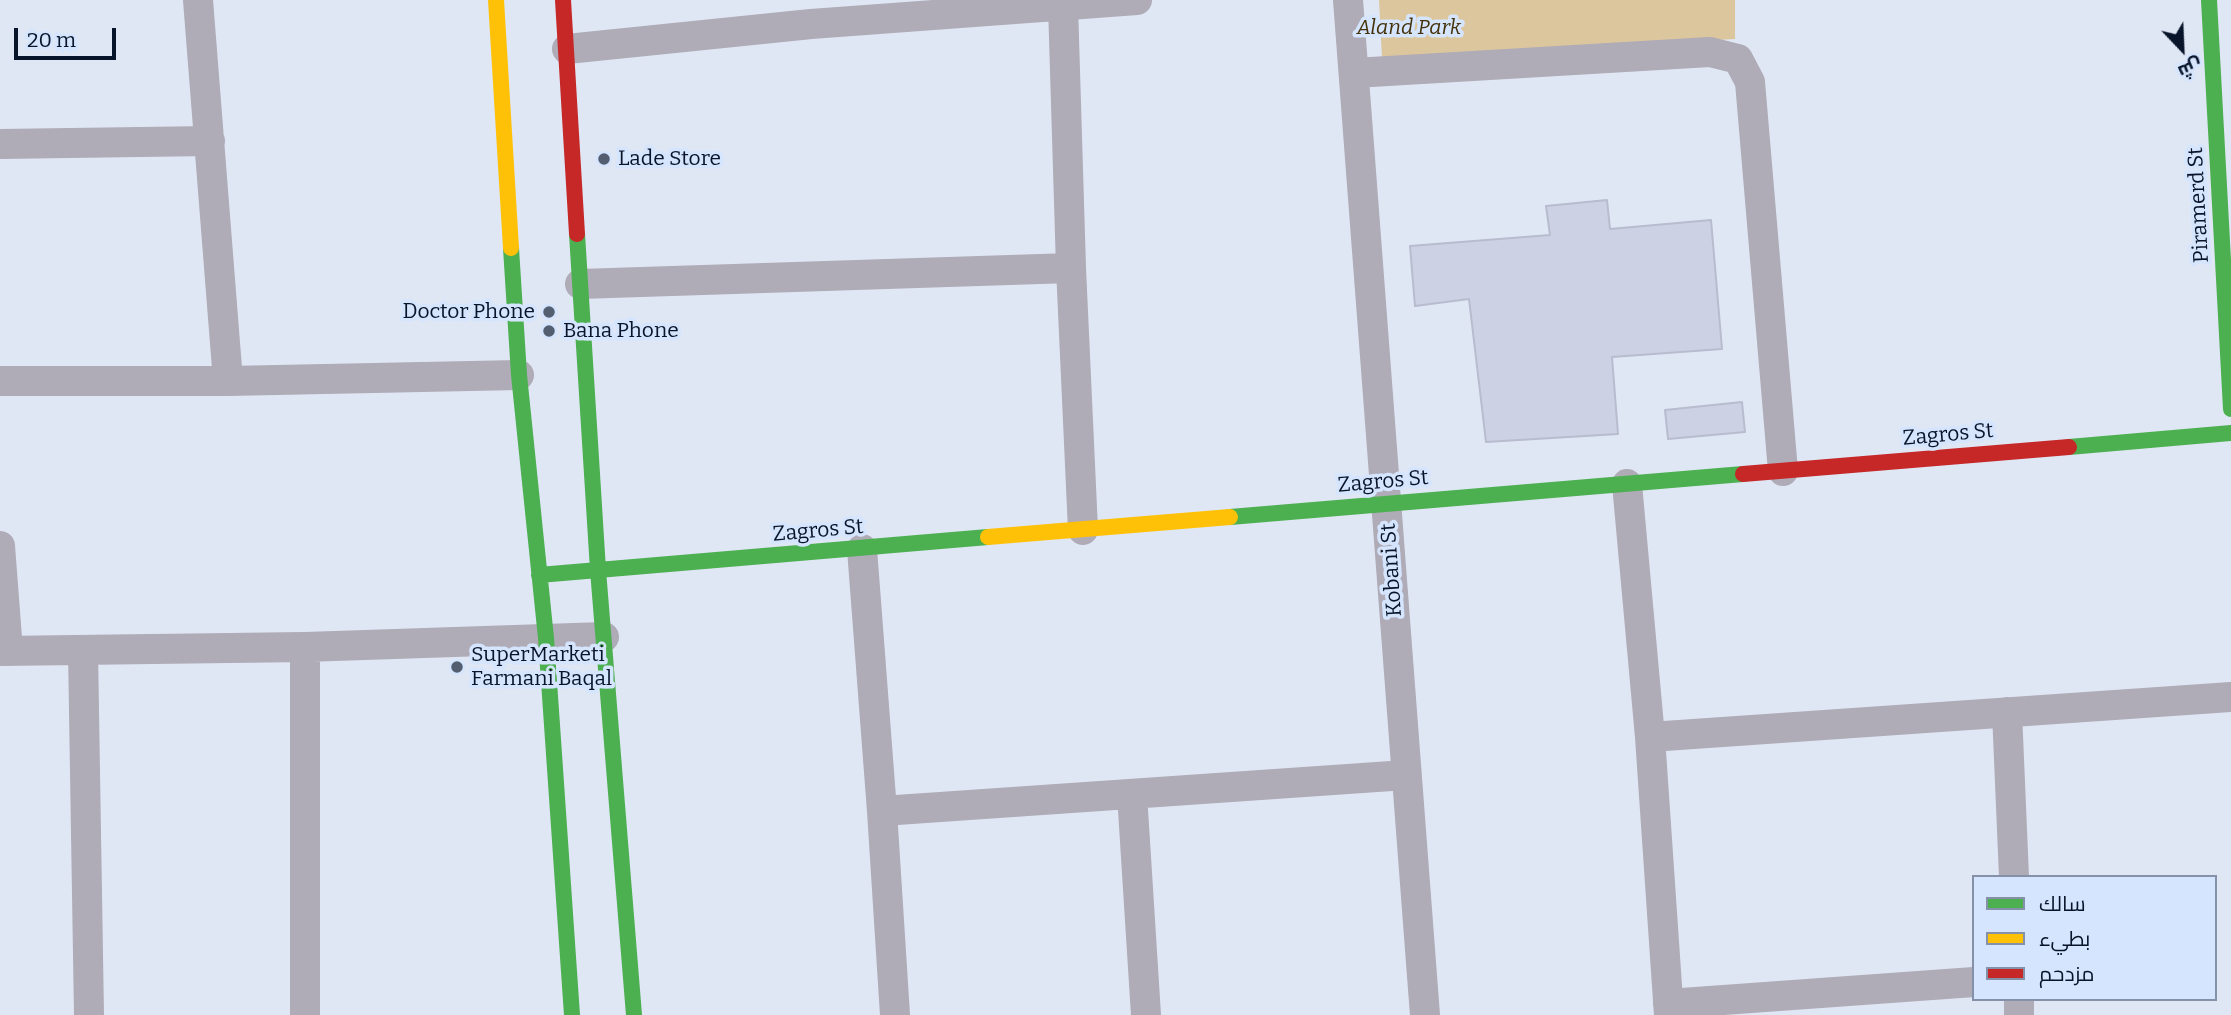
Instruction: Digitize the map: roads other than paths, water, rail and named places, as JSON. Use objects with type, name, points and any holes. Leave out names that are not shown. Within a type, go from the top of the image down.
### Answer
[{"type":"street","points":[[198,0],[228,381]]},
{"type":"street","points":[[496,0],[519,375],[545,638],[572,1015]]},
{"type":"street","points":[[563,0],[598,570],[634,1015]]},
{"type":"street","points":[[567,49],[810,12],[1063,5],[1137,0]]},
{"type":"street","name":"Kobani St","points":[[1348,0],[1425,1015]]},
{"type":"street","name":"Piramerd St","points":[[2210,0],[2224,149],[2231,409]]},
{"type":"street","points":[[1063,5],[1083,530]]},
{"type":"street","points":[[1354,73],[1710,52],[1738,59],[1750,82],[1783,471]]},
{"type":"street","points":[[0,144],[209,141]]},
{"type":"street","points":[[580,284],[1071,268]]},
{"type":"street","points":[[0,382],[519,375]]},
{"type":"street","name":"Zagros St","points":[[539,575],[2231,432]]},
{"type":"street","points":[[1628,484],[1650,737],[1669,1009],[1972,982]]},
{"type":"street","points":[[0,545],[4,651],[306,647],[604,637]]},
{"type":"street","points":[[862,549],[895,1015]]},
{"type":"street","points":[[305,1015],[306,647]]},
{"type":"street","points":[[83,650],[89,1015]]},
{"type":"street","points":[[1650,737],[2231,697]]},
{"type":"street","points":[[2007,712],[2014,875]]},
{"type":"street","points":[[882,811],[1406,775]]},
{"type":"street","points":[[1132,794],[1146,1015]]},
{"type":"place","name":"Lade Store","points":[[604,159]]},
{"type":"place","name":"Doctor Phone","points":[[549,312]]},
{"type":"place","name":"Bana Phone","points":[[549,331]]},
{"type":"place","name":"SuperMarketi Farmani Baqal","points":[[457,667]]},
{"type":"park label","name":"Aland Park","points":[[1409,28]]}]
